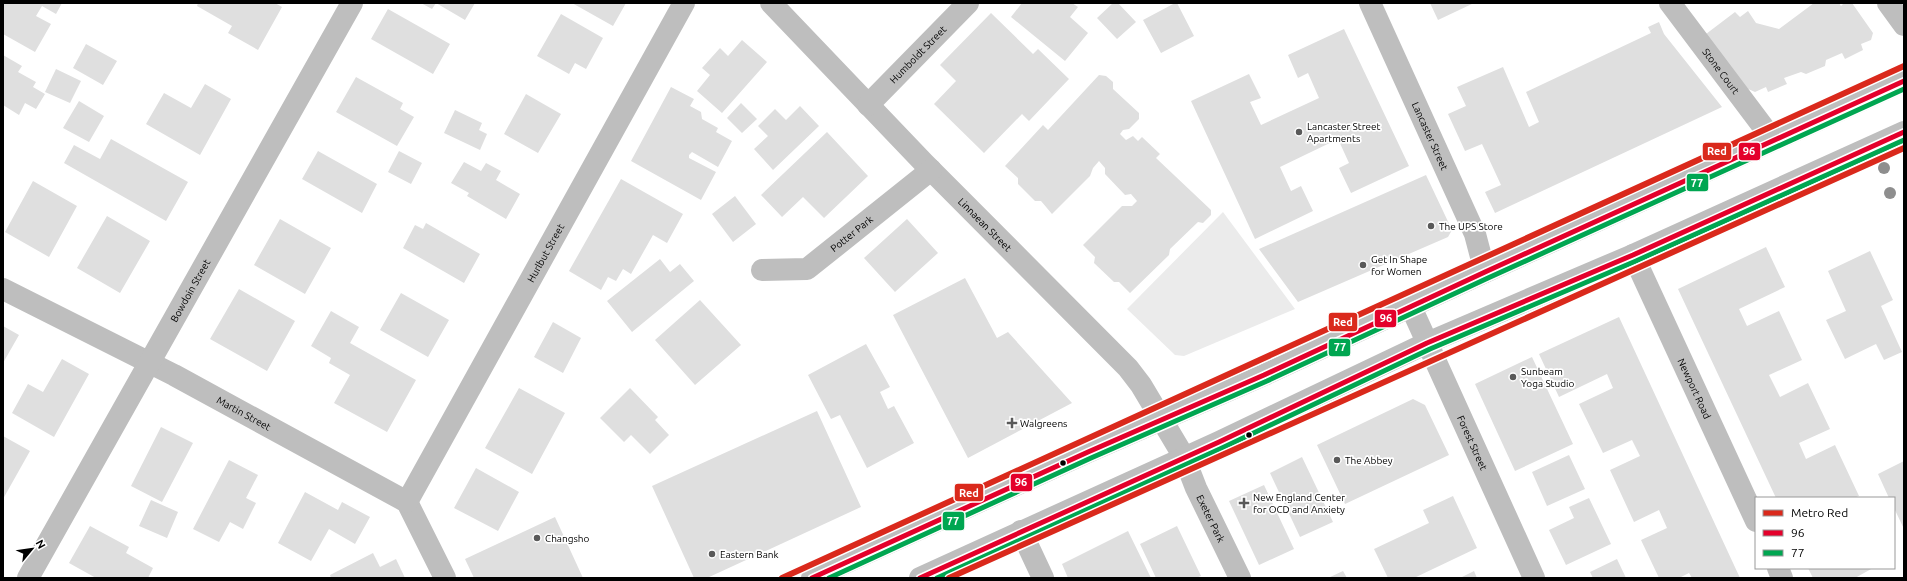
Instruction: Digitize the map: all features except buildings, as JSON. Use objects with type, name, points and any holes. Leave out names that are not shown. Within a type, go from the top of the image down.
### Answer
[{"type":"street","name":"Bowdoin Street","points":[[28,578],[352,3]]},
{"type":"street","name":"Hurlbut Street","points":[[407,502],[684,3]]},
{"type":"street","name":"Linnaean Street","points":[[771,3],[931,170],[1128,368],[1141,384],[1184,457]]},
{"type":"street","name":"Humboldt Street","points":[[868,105],[968,3]]},
{"type":"street","name":"Lancaster Street","points":[[1370,3],[1475,234],[1485,272]]},
{"type":"street","name":"Stone Court","points":[[1670,3],[1773,140]]},
{"type":"street","points":[[1888,3],[1904,25]]},
{"type":"street","points":[[812,578],[1162,419],[1264,375],[1485,272],[1904,81]]},
{"type":"street","points":[[920,578],[1184,457],[1427,343],[1633,255],[1904,132]]},
{"type":"street","name":"Potter Park","points":[[762,270],[807,269],[931,170]]},
{"type":"street","name":"Newport Road","points":[[1633,255],[1755,520]]},
{"type":"street","name":"Martin Street","points":[[3,289],[150,363],[407,502]]},
{"type":"street","name":"Forest Street","points":[[1411,307],[1534,578]]},
{"type":"street","name":"Exeter Park","points":[[1184,457],[1196,488],[1240,578]]},
{"type":"street","points":[[407,502],[446,578]]},
{"type":"street","points":[[1021,531],[1043,578]]},
{"type":"shaded area","points":[[1223,212],[1295,309],[1184,356],[1175,355],[1127,309]]},
{"type":"metro line","name":"Red","points":[[782,578],[1904,66]]},
{"type":"metro line","name":"Red","points":[[949,578],[1904,148]]},
{"type":"transit line","name":"96","points":[[812,578],[1088,452],[1264,375],[1485,272],[1904,81]]},
{"type":"transit line","name":"77","points":[[829,578],[1091,458],[1267,381],[1488,278],[1904,89]]},
{"type":"transit line","name":"96","points":[[920,578],[1219,442],[1427,343],[1633,255],[1904,132]]},
{"type":"transit line","name":"77","points":[[937,578],[1222,448],[1430,349],[1636,261],[1904,140]]},
{"type":"place","name":"Lancaster Street Apartments","points":[[1299,132]]},
{"type":"place","name":"The UPS Store","points":[[1431,226]]},
{"type":"place","name":"Get In Shape for Women","points":[[1363,265]]},
{"type":"place","name":"Sunbeam Yoga Studio","points":[[1513,377]]},
{"type":"place","name":"Walgreens","points":[[1012,423]]},
{"type":"place","name":"The Abbey","points":[[1337,460]]},
{"type":"place","name":"New England Center for OCD and Anxiety","points":[[1244,503]]},
{"type":"place","name":"Changsho","points":[[537,538]]},
{"type":"place","name":"Eastern Bank","points":[[712,554]]}]
